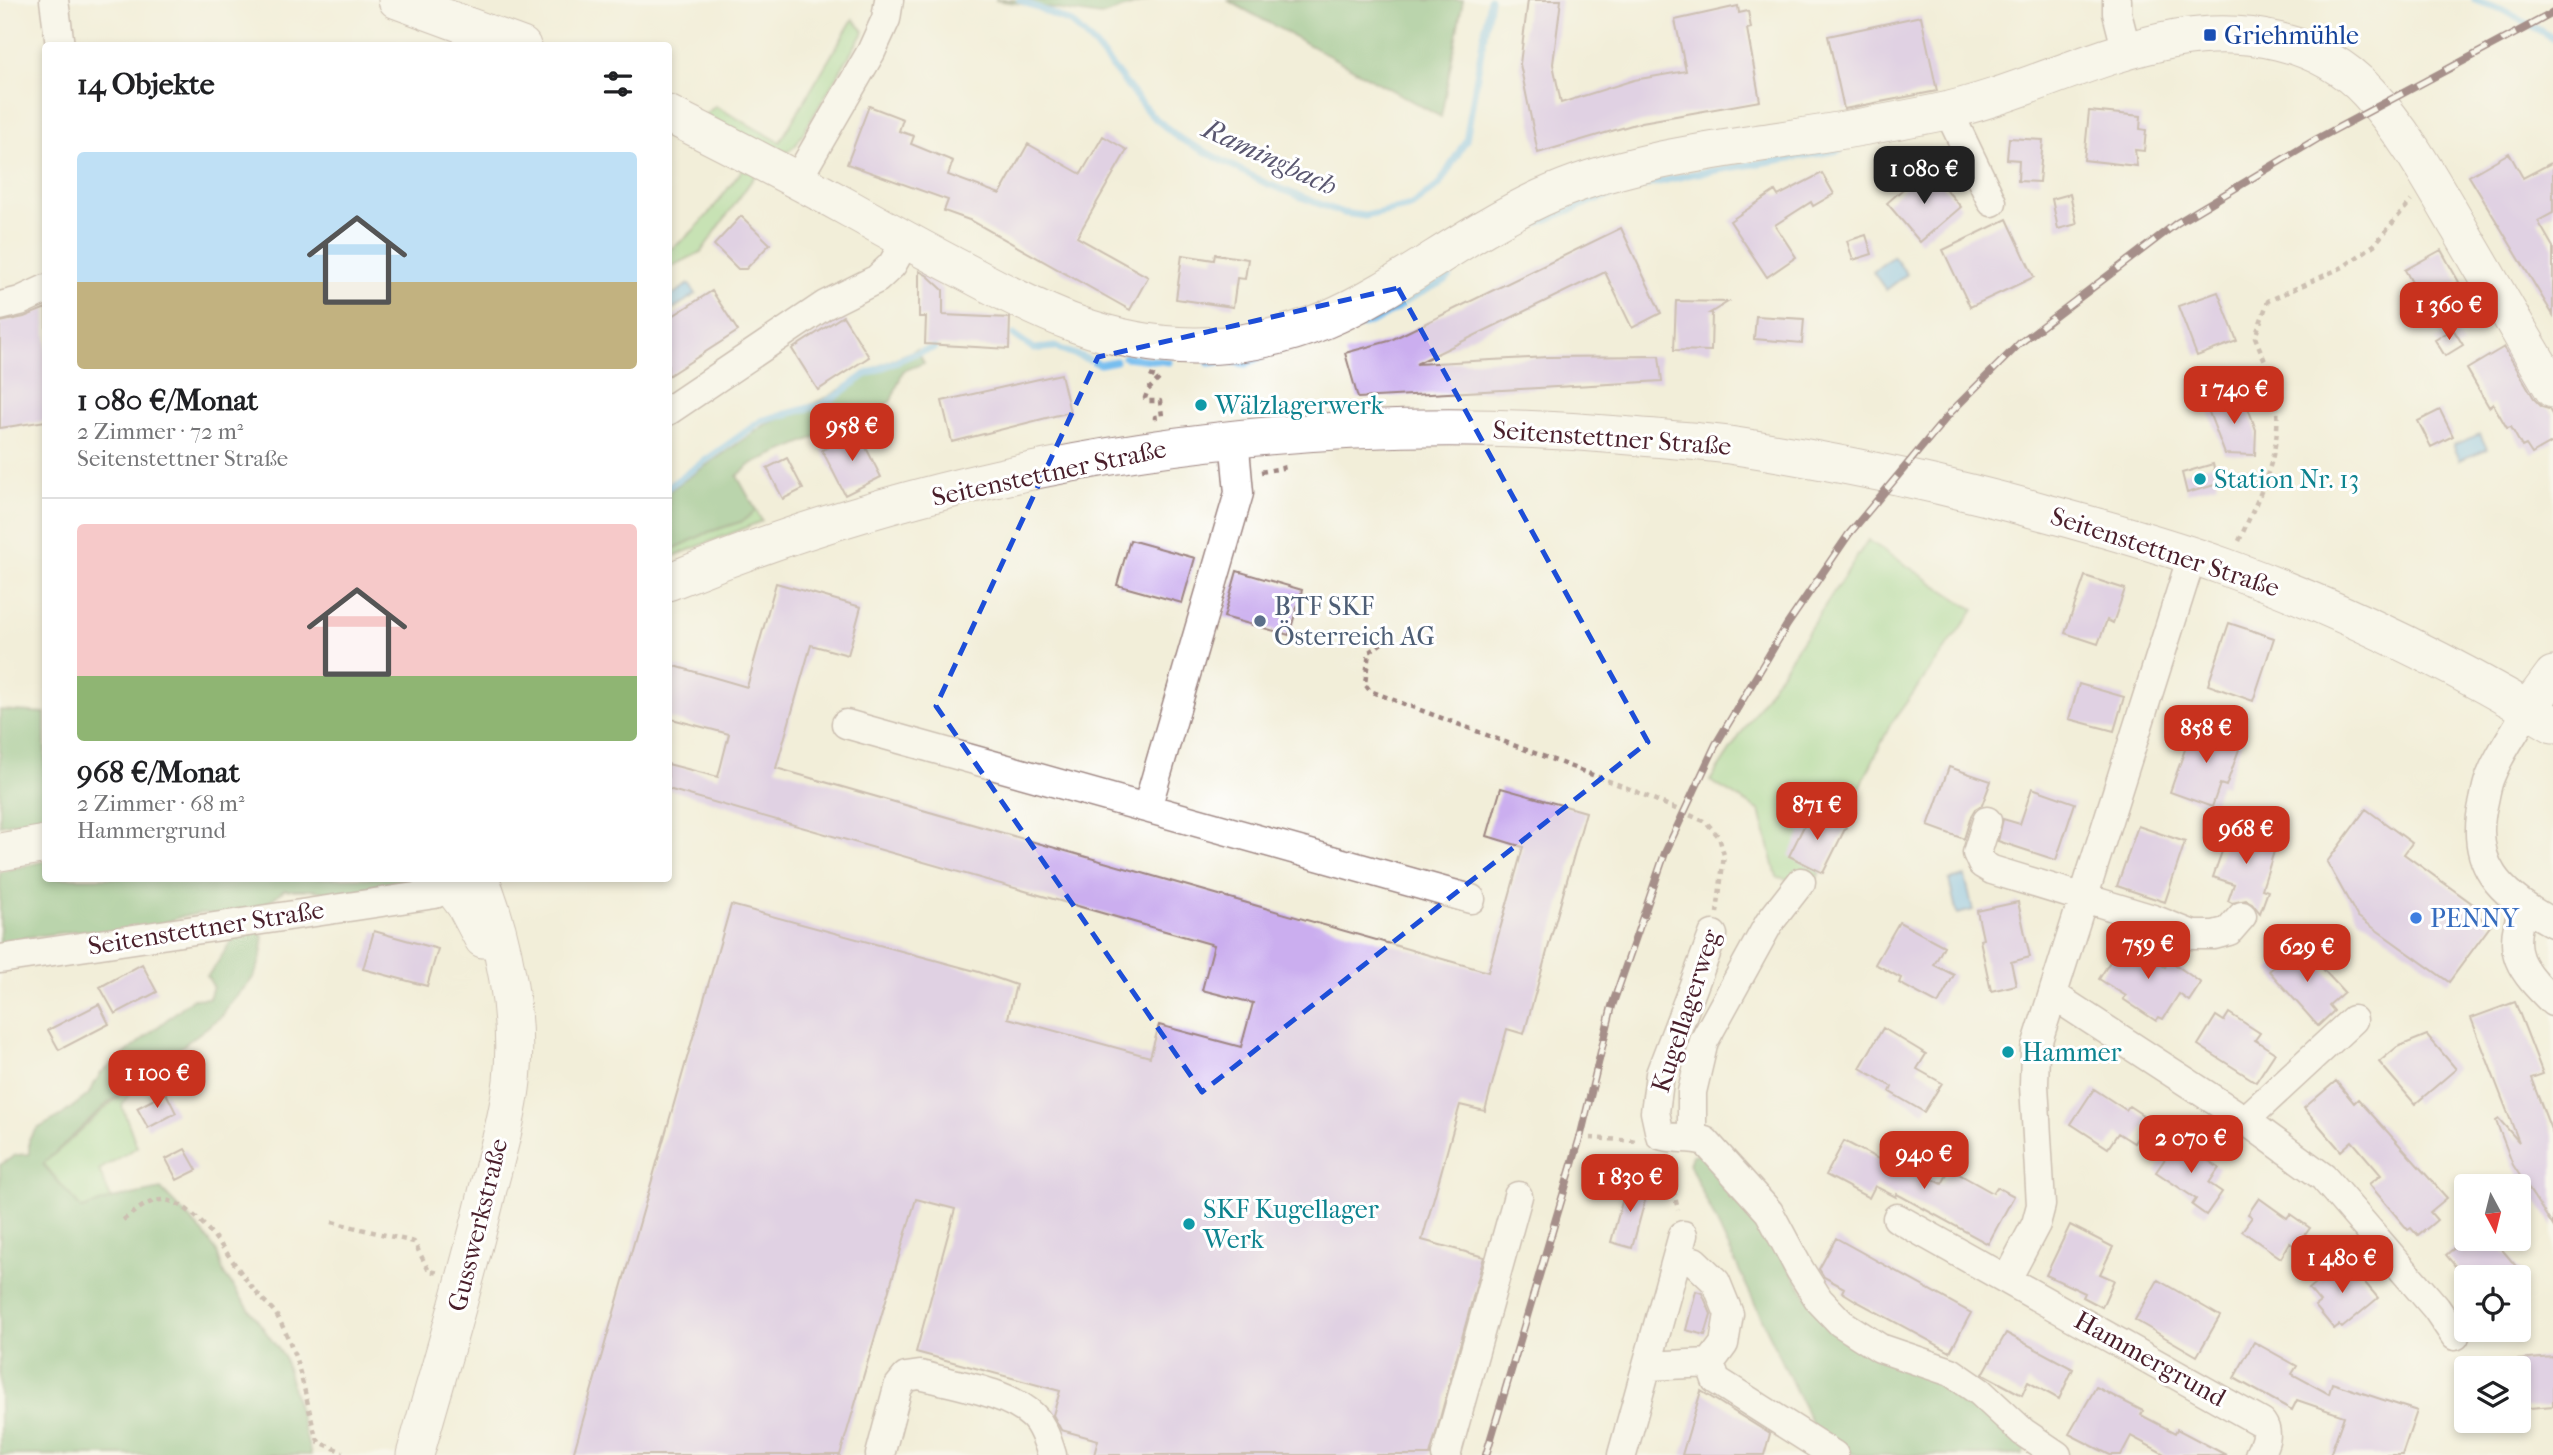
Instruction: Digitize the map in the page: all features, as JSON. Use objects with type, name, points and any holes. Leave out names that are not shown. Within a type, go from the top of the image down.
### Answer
[{"type":"main road","points":[[397,0],[511,42]]},
{"type":"main road","points":[[672,116],[1042,312],[1101,333],[1152,342],[1218,345],[1286,334],[1335,317],[1377,296],[1497,220],[1580,181],[1684,155],[1883,124],[1952,110],[2035,85],[2127,52],[2175,39],[2210,35],[2270,39],[2300,47],[2366,89],[2430,178],[2553,389]]},
{"type":"main road","name":"Seitenstettner Straße","points":[[672,581],[843,520],[978,484],[1103,458],[1234,437],[1446,427],[1550,429],[1725,445],[1875,470],[1996,498],[2227,568],[2386,634],[2541,717]]},
{"type":"main road","points":[[2541,717],[2553,675]]},
{"type":"main road","points":[[0,852],[42,845]]},
{"type":"main road","name":"Gusswerkstraße","points":[[415,1455],[472,1258],[512,1082],[514,1052],[508,990],[473,919],[460,882]]},
{"type":"street","points":[[54,0],[59,42]]},
{"type":"street","points":[[797,180],[871,51],[886,19],[889,0]]},
{"type":"street","points":[[2113,4],[2127,52]]},
{"type":"street","points":[[1952,110],[1955,125],[1992,202]]},
{"type":"street","points":[[672,408],[825,305],[877,279],[892,265],[906,240]]},
{"type":"street","points":[[0,306],[42,291]]},
{"type":"street","points":[[1147,808],[1238,493],[1234,437]]},
{"type":"street","points":[[2007,1279],[2036,1224],[2041,1205],[2034,1085],[2035,1050],[2192,556]]},
{"type":"street","points":[[2541,717],[2490,776],[2479,818],[2482,858],[2501,887],[2524,908],[2553,923]]},
{"type":"street","points":[[846,724],[1471,899]]},
{"type":"street","points":[[1987,821],[1977,853],[1982,864],[1992,870],[2152,919],[2193,935],[2214,935],[2229,931],[2242,916]]},
{"type":"street","points":[[1692,1137],[1692,1092],[1704,1041],[1769,923],[1801,881]]},
{"type":"street","name":"Seitenstettner Straße","points":[[0,959],[435,894],[456,882]]},
{"type":"street","points":[[2524,908],[2516,927],[2514,950],[2535,985],[2553,1002]]},
{"type":"street","name":"Kugellagerweg","points":[[1663,1145],[1655,1112],[1660,1074],[1713,935]]},
{"type":"street","points":[[2053,995],[2245,1120],[2323,1177],[2435,1308],[2454,1335]]},
{"type":"street","points":[[2245,1120],[2353,1020]]},
{"type":"street","points":[[1663,1145],[1674,1138],[1692,1137],[1705,1140],[1769,1212],[1813,1290],[1841,1323],[1880,1348],[1951,1372],[1980,1392],[2024,1432],[2057,1455]]},
{"type":"street","points":[[1446,1455],[1518,1196]]},
{"type":"street","name":"Hammergrund","points":[[1897,1218],[2262,1423],[2267,1429],[2259,1455]]},
{"type":"street","points":[[1622,1455],[1680,1247],[1716,1282],[1729,1314],[1724,1344],[1710,1363]]},
{"type":"street","points":[[1647,1366],[1710,1363]]},
{"type":"street","points":[[1710,1363],[1716,1380],[1834,1455]]},
{"type":"street","points":[[880,1455],[898,1387],[905,1377],[920,1375],[1003,1398],[1032,1416],[1048,1439],[1052,1455]]},
{"type":"path","points":[[2227,568],[2267,478],[2279,434],[2275,391],[2255,337],[2268,301],[2343,267],[2374,246],[2430,178]]},
{"type":"path","points":[[1141,374],[1159,379],[1148,390],[1145,398],[1147,401],[1160,401],[1162,416]]},
{"type":"path","points":[[1237,477],[1289,467]]},
{"type":"path","name":"Kugellagerweg","points":[[1382,643],[1369,652],[1364,684],[1370,691],[1630,789],[1706,822],[1719,837],[1724,855],[1721,896],[1713,935]]},
{"type":"path","points":[[1590,1138],[1663,1145],[1680,1247]]},
{"type":"path","points":[[123,1220],[148,1203],[161,1200],[173,1202],[201,1223],[276,1314],[297,1362],[315,1434],[319,1442],[343,1452]]},
{"type":"path","points":[[332,1222],[414,1242],[429,1271],[445,1274],[451,1254],[472,1258]]},
{"type":"highlighted area","points":[[1398,288],[1648,742],[1202,1092],[936,706],[1098,357]]},
{"type":"green space","points":[[995,0],[1148,0],[1101,16]]},
{"type":"green space","points":[[1227,0],[1463,0],[1441,117]]},
{"type":"green space","points":[[853,19],[864,31],[796,145],[782,156],[705,115],[715,106],[780,142]]},
{"type":"green space","points":[[744,168],[756,174],[701,252],[672,266],[672,248],[691,233]]},
{"type":"green space","points":[[917,349],[924,363],[903,371],[891,401],[859,419],[753,463],[737,476],[756,510],[743,521],[709,532],[672,550],[672,489],[765,425],[828,397],[877,367]]},
{"type":"green space","points":[[756,510],[762,521],[672,557],[672,549],[709,532],[743,521]]},
{"type":"green space","points":[[1868,540],[1974,610],[1890,725],[1814,884],[1777,877],[1760,811],[1710,781]]},
{"type":"green space","points":[[0,710],[42,713],[42,817],[0,825]]},
{"type":"green space","points":[[42,862],[42,882],[413,882],[420,887],[351,897],[313,890],[284,890],[261,908],[229,917],[203,913],[180,917],[146,930],[119,933],[77,931],[28,937],[0,947],[0,872]]},
{"type":"green space","points":[[257,928],[263,937],[258,968],[223,1015],[109,1102],[43,1164],[82,1209],[111,1199],[161,1189],[203,1233],[217,1252],[224,1274],[284,1357],[311,1455],[0,1455],[0,1165],[16,1155],[29,1154],[29,1139],[37,1129],[62,1115],[88,1095],[100,1074],[192,999],[209,998],[213,986],[207,976],[235,935],[239,930]]},
{"type":"green space","points":[[135,1084],[122,1106],[137,1147],[99,1170],[111,1199],[82,1210],[43,1163]]},
{"type":"green space","points":[[1701,1153],[1733,1181],[1810,1301],[1937,1375],[2027,1445],[2022,1455],[1857,1455],[1815,1431],[1689,1164],[1692,1155]]},
{"type":"water","points":[[1893,256],[1907,274],[1886,290],[1873,272]]},
{"type":"water","points":[[689,284],[696,294],[673,309],[672,295]]},
{"type":"water","points":[[2480,434],[2487,449],[2460,460],[2453,445]]},
{"type":"water","points":[[1965,876],[1973,910],[1957,914],[1949,880]]},
{"type":"building","points":[[1528,0],[1561,0],[1553,64],[1561,103],[1634,80],[1686,71],[1675,20],[1738,6],[1739,13],[1748,11],[1751,28],[1747,29],[1760,101],[1642,122],[1538,153],[1520,64]]},
{"type":"building","points":[[1921,16],[1937,91],[1844,109],[1828,36]]},
{"type":"building","points":[[869,106],[903,119],[899,131],[914,136],[911,144],[953,161],[948,175],[1000,194],[1028,144],[1081,174],[1103,136],[1127,150],[1077,237],[1148,277],[1130,310],[972,221],[944,211],[948,200],[847,164]]},
{"type":"building","points":[[2089,111],[2141,116],[2140,129],[2146,130],[2144,151],[2135,150],[2137,166],[2084,160]]},
{"type":"building","points":[[2009,138],[2043,140],[2039,182],[2018,181],[2019,160],[2007,159]]},
{"type":"building","points":[[2509,153],[2523,178],[2553,162],[2553,213],[2538,221],[2553,247],[2553,315],[2469,176]]},
{"type":"building","points":[[1931,172],[1961,207],[1920,242],[1887,203],[1911,182],[1915,186]]},
{"type":"building","points":[[1822,173],[1834,194],[1813,206],[1811,202],[1775,225],[1796,257],[1767,277],[1730,221],[1775,191],[1778,196]]},
{"type":"building","points":[[2070,194],[2077,224],[2058,229],[2052,199]]},
{"type":"building","points":[[741,216],[770,244],[746,269],[738,269],[714,245]]},
{"type":"building","points":[[2007,219],[2034,277],[1970,307],[1943,250]]},
{"type":"building","points":[[1621,228],[1661,313],[1632,328],[1605,272],[1416,364],[1548,357],[1659,356],[1662,381],[1358,398],[1345,353],[1389,341]]},
{"type":"building","points":[[1866,235],[1872,254],[1853,260],[1847,241]]},
{"type":"building","points":[[2441,250],[2459,282],[2423,302],[2405,270]]},
{"type":"building","points":[[1215,254],[1248,259],[1245,279],[1237,278],[1233,307],[1176,299],[1182,255],[1214,260]]},
{"type":"building","points":[[919,271],[943,290],[943,315],[1010,318],[1009,349],[925,344],[926,317],[919,317]]},
{"type":"building","points":[[712,291],[738,331],[672,373],[672,316]]},
{"type":"building","points":[[2218,292],[2237,341],[2197,356],[2178,306]]},
{"type":"building","points":[[1676,301],[1728,302],[1710,313],[1711,351],[1674,350]]},
{"type":"building","points":[[42,310],[42,422],[0,428],[0,322]]},
{"type":"building","points":[[843,316],[869,357],[818,390],[792,349]]},
{"type":"building","points":[[1756,316],[1804,319],[1802,343],[1754,339]]},
{"type":"building","points":[[2453,329],[2463,345],[2445,356],[2435,340]]},
{"type":"building","points":[[2504,347],[2535,400],[2542,407],[2549,409],[2553,416],[2553,442],[2532,454],[2526,445],[2522,447],[2511,427],[2507,428],[2493,404],[2489,407],[2467,369]]},
{"type":"building","points":[[1061,374],[1070,412],[952,442],[942,401]]},
{"type":"building","points":[[2243,394],[2256,430],[2255,455],[2225,454],[2207,407]]},
{"type":"building","points":[[2440,410],[2453,436],[2431,447],[2418,421]]},
{"type":"building","points":[[858,432],[881,477],[845,495],[822,450]]},
{"type":"building","points":[[787,458],[803,489],[783,499],[767,468]]},
{"type":"building","name":"Station Nr. 13","points":[[2213,464],[2218,484],[2187,493],[2182,473]]},
{"type":"building","points":[[1130,540],[1195,558],[1182,603],[1117,585]]},
{"type":"building","points":[[1237,571],[1302,590],[1289,635],[1224,617]]},
{"type":"building","points":[[2085,576],[2125,589],[2113,623],[2107,620],[2098,644],[2065,633]]},
{"type":"building","points":[[776,583],[861,607],[848,655],[811,645],[776,768],[1488,972],[1523,847],[1487,836],[1501,788],[1586,812],[1524,1034],[1507,1029],[1485,1111],[1460,1105],[1422,1240],[1484,1257],[1430,1455],[1094,1455],[1098,1440],[1061,1430],[1053,1415],[1060,1391],[916,1352],[955,1209],[916,1199],[840,1455],[573,1455],[731,905],[979,972],[1016,985],[1008,1018],[1150,1057],[1159,1025],[1241,1047],[1253,1003],[1202,990],[1214,945],[672,790],[672,765],[718,777],[729,734],[672,719],[672,665],[747,687]]},
{"type":"building","points":[[2229,623],[2274,638],[2253,701],[2208,685]]},
{"type":"building","points":[[2079,684],[2124,697],[2114,731],[2069,719]]},
{"type":"building","points":[[2198,723],[2243,738],[2226,786],[2220,784],[2212,807],[2170,792],[2188,741],[2192,742]]},
{"type":"building","points":[[1949,767],[1991,781],[1982,805],[1975,809],[1971,816],[1964,839],[1928,826]]},
{"type":"building","points":[[2032,788],[2075,803],[2056,860],[1998,841],[2003,819],[2020,824]]},
{"type":"building","points":[[2366,809],[2412,843],[2404,854],[2477,907],[2473,912],[2491,925],[2449,982],[2357,916],[2327,862]]},
{"type":"building","points":[[1812,810],[1846,827],[1823,873],[1789,856]]},
{"type":"building","points":[[2138,826],[2185,842],[2165,902],[2117,886]]},
{"type":"building","points":[[2231,826],[2277,842],[2262,889],[2268,891],[2260,913],[2246,900],[2232,903],[2228,901],[2234,884],[2213,877]]},
{"type":"building","points":[[2018,902],[2030,957],[2011,962],[2016,985],[1991,991],[1977,911]]},
{"type":"building","points":[[1899,922],[1944,946],[1934,965],[1954,975],[1938,1004],[1899,983],[1901,978],[1875,964]]},
{"type":"building","points":[[374,931],[438,949],[427,986],[363,969]]},
{"type":"building","points":[[2124,940],[2165,967],[2169,960],[2201,983],[2189,1001],[2179,994],[2163,1019],[2159,1017],[2156,1021],[2123,999],[2126,996],[2099,979]]},
{"type":"building","points":[[2299,943],[2344,992],[2329,1005],[2334,1011],[2318,1026],[2269,971]]},
{"type":"building","points":[[142,964],[157,992],[115,1014],[100,987]]},
{"type":"building","points":[[2515,1002],[2543,1074],[2531,1078],[2553,1135],[2553,1226],[2531,1192],[2531,1174],[2519,1174],[2513,1165],[2496,1121],[2499,1119],[2519,1142],[2471,1018]]},
{"type":"building","points":[[99,1004],[109,1024],[59,1050],[48,1030]]},
{"type":"building","points":[[2229,1013],[2260,1033],[2255,1040],[2275,1053],[2256,1082],[2198,1045],[2216,1016],[2224,1021]]},
{"type":"building","points":[[1883,1028],[1926,1054],[1917,1069],[1942,1083],[1924,1112],[1890,1092],[1892,1087],[1860,1068]]},
{"type":"building","points":[[2427,1035],[2456,1069],[2415,1104],[2379,1062],[2397,1047]]},
{"type":"building","points":[[2336,1081],[2354,1103],[2358,1099],[2447,1198],[2430,1212],[2437,1220],[2418,1236],[2411,1228],[2408,1230],[2369,1184],[2381,1175],[2352,1141],[2341,1151],[2304,1108]]},
{"type":"building","points":[[2094,1089],[2126,1110],[2129,1106],[2149,1119],[2134,1143],[2118,1133],[2108,1148],[2071,1124]]},
{"type":"building","points":[[166,1093],[176,1113],[148,1128],[137,1108]]},
{"type":"building","points":[[2178,1140],[2219,1168],[2209,1183],[2222,1192],[2206,1215],[2192,1205],[2196,1199],[2156,1172]]},
{"type":"building","points":[[1844,1141],[1884,1162],[1888,1155],[1942,1184],[1950,1169],[1993,1193],[1997,1187],[2014,1196],[1988,1244],[1897,1194],[1896,1197],[1875,1186],[1869,1198],[1826,1175]]},
{"type":"building","points":[[185,1149],[197,1170],[177,1180],[166,1159]]},
{"type":"building","points":[[1628,1180],[1649,1186],[1632,1248],[1611,1242]]},
{"type":"building","points":[[2259,1198],[2287,1218],[2290,1214],[2310,1228],[2296,1247],[2290,1243],[2281,1258],[2242,1231],[2252,1217],[2248,1214]]},
{"type":"building","points":[[2070,1225],[2113,1247],[2100,1274],[2114,1280],[2102,1307],[2083,1297],[2085,1293],[2046,1275]]},
{"type":"building","points":[[1836,1238],[1971,1313],[1950,1352],[1858,1302],[1842,1292],[1844,1288],[1824,1277],[1819,1269]]},
{"type":"building","points":[[2454,1248],[2454,1251],[2503,1251],[2515,1265],[2454,1265],[2446,1255]]},
{"type":"building","points":[[2345,1259],[2378,1298],[2342,1328],[2339,1325],[2334,1329],[2315,1306],[2320,1302],[2309,1289]]},
{"type":"building","points":[[2158,1280],[2220,1316],[2197,1356],[2135,1320]]},
{"type":"building","points":[[1696,1291],[1702,1293],[1711,1314],[1705,1335],[1686,1330]]},
{"type":"building","points":[[2006,1333],[2073,1369],[2059,1399],[2028,1382],[2022,1395],[1983,1374]]},
{"type":"building","points":[[2254,1342],[2297,1366],[2292,1374],[2329,1394],[2332,1383],[2417,1411],[2402,1455],[2330,1455],[2344,1416],[2297,1400],[2292,1410],[2234,1378]]},
{"type":"building","points":[[2553,1357],[2553,1406],[2531,1408],[2531,1359]]},
{"type":"building","points":[[2096,1387],[2143,1411],[2141,1415],[2175,1433],[2177,1429],[2226,1455],[2166,1455],[2131,1436],[2121,1455],[2110,1455],[2069,1434]]},
{"type":"building","points":[[1701,1391],[1770,1434],[1764,1455],[1682,1455]]},
{"type":"waterway","name":"Ramingbach","points":[[1020,0],[1072,23],[1096,47],[1150,114],[1179,138],[1265,183],[1343,213],[1365,216],[1411,206],[1439,185],[1466,140],[1490,0]]},
{"type":"waterway","name":"Ramingbach","points":[[2475,0],[2501,9],[2553,38]]},
{"type":"waterway","points":[[1352,327],[1373,322],[1396,309],[1409,299],[1446,280],[1455,268],[1521,230],[1590,202],[1633,188],[1692,174],[1840,150]]},
{"type":"waterway","points":[[1014,335],[1034,349],[1055,347],[1100,364],[1116,361]]},
{"type":"waterway","points":[[672,484],[761,421],[820,405],[865,375],[934,348]]},
{"type":"waterway","points":[[1209,363],[1229,361],[1246,364],[1267,353]]},
{"type":"waterway","points":[[1125,357],[1169,362]]},
{"type":"railway","points":[[1486,1455],[1581,1134],[1612,1006],[1665,853],[1716,744],[1787,625],[1849,534],[1951,412],[2020,343],[2177,223],[2317,139],[2553,13]]},
{"type":"place","name":"Griehmühle","points":[[2210,35]]},
{"type":"place","name":"Wälzlagerwerk","points":[[1201,405]]},
{"type":"place","name":"Station Nr. 13","points":[[2200,479]]},
{"type":"place","name":"BTF SKF Österreich AG","points":[[1260,621]]},
{"type":"place","name":"PENNY","points":[[2416,918]]},
{"type":"place","name":"Hammer","points":[[2008,1052]]},
{"type":"place","name":"SKF Kugellager Werk","points":[[1189,1224]]}]
